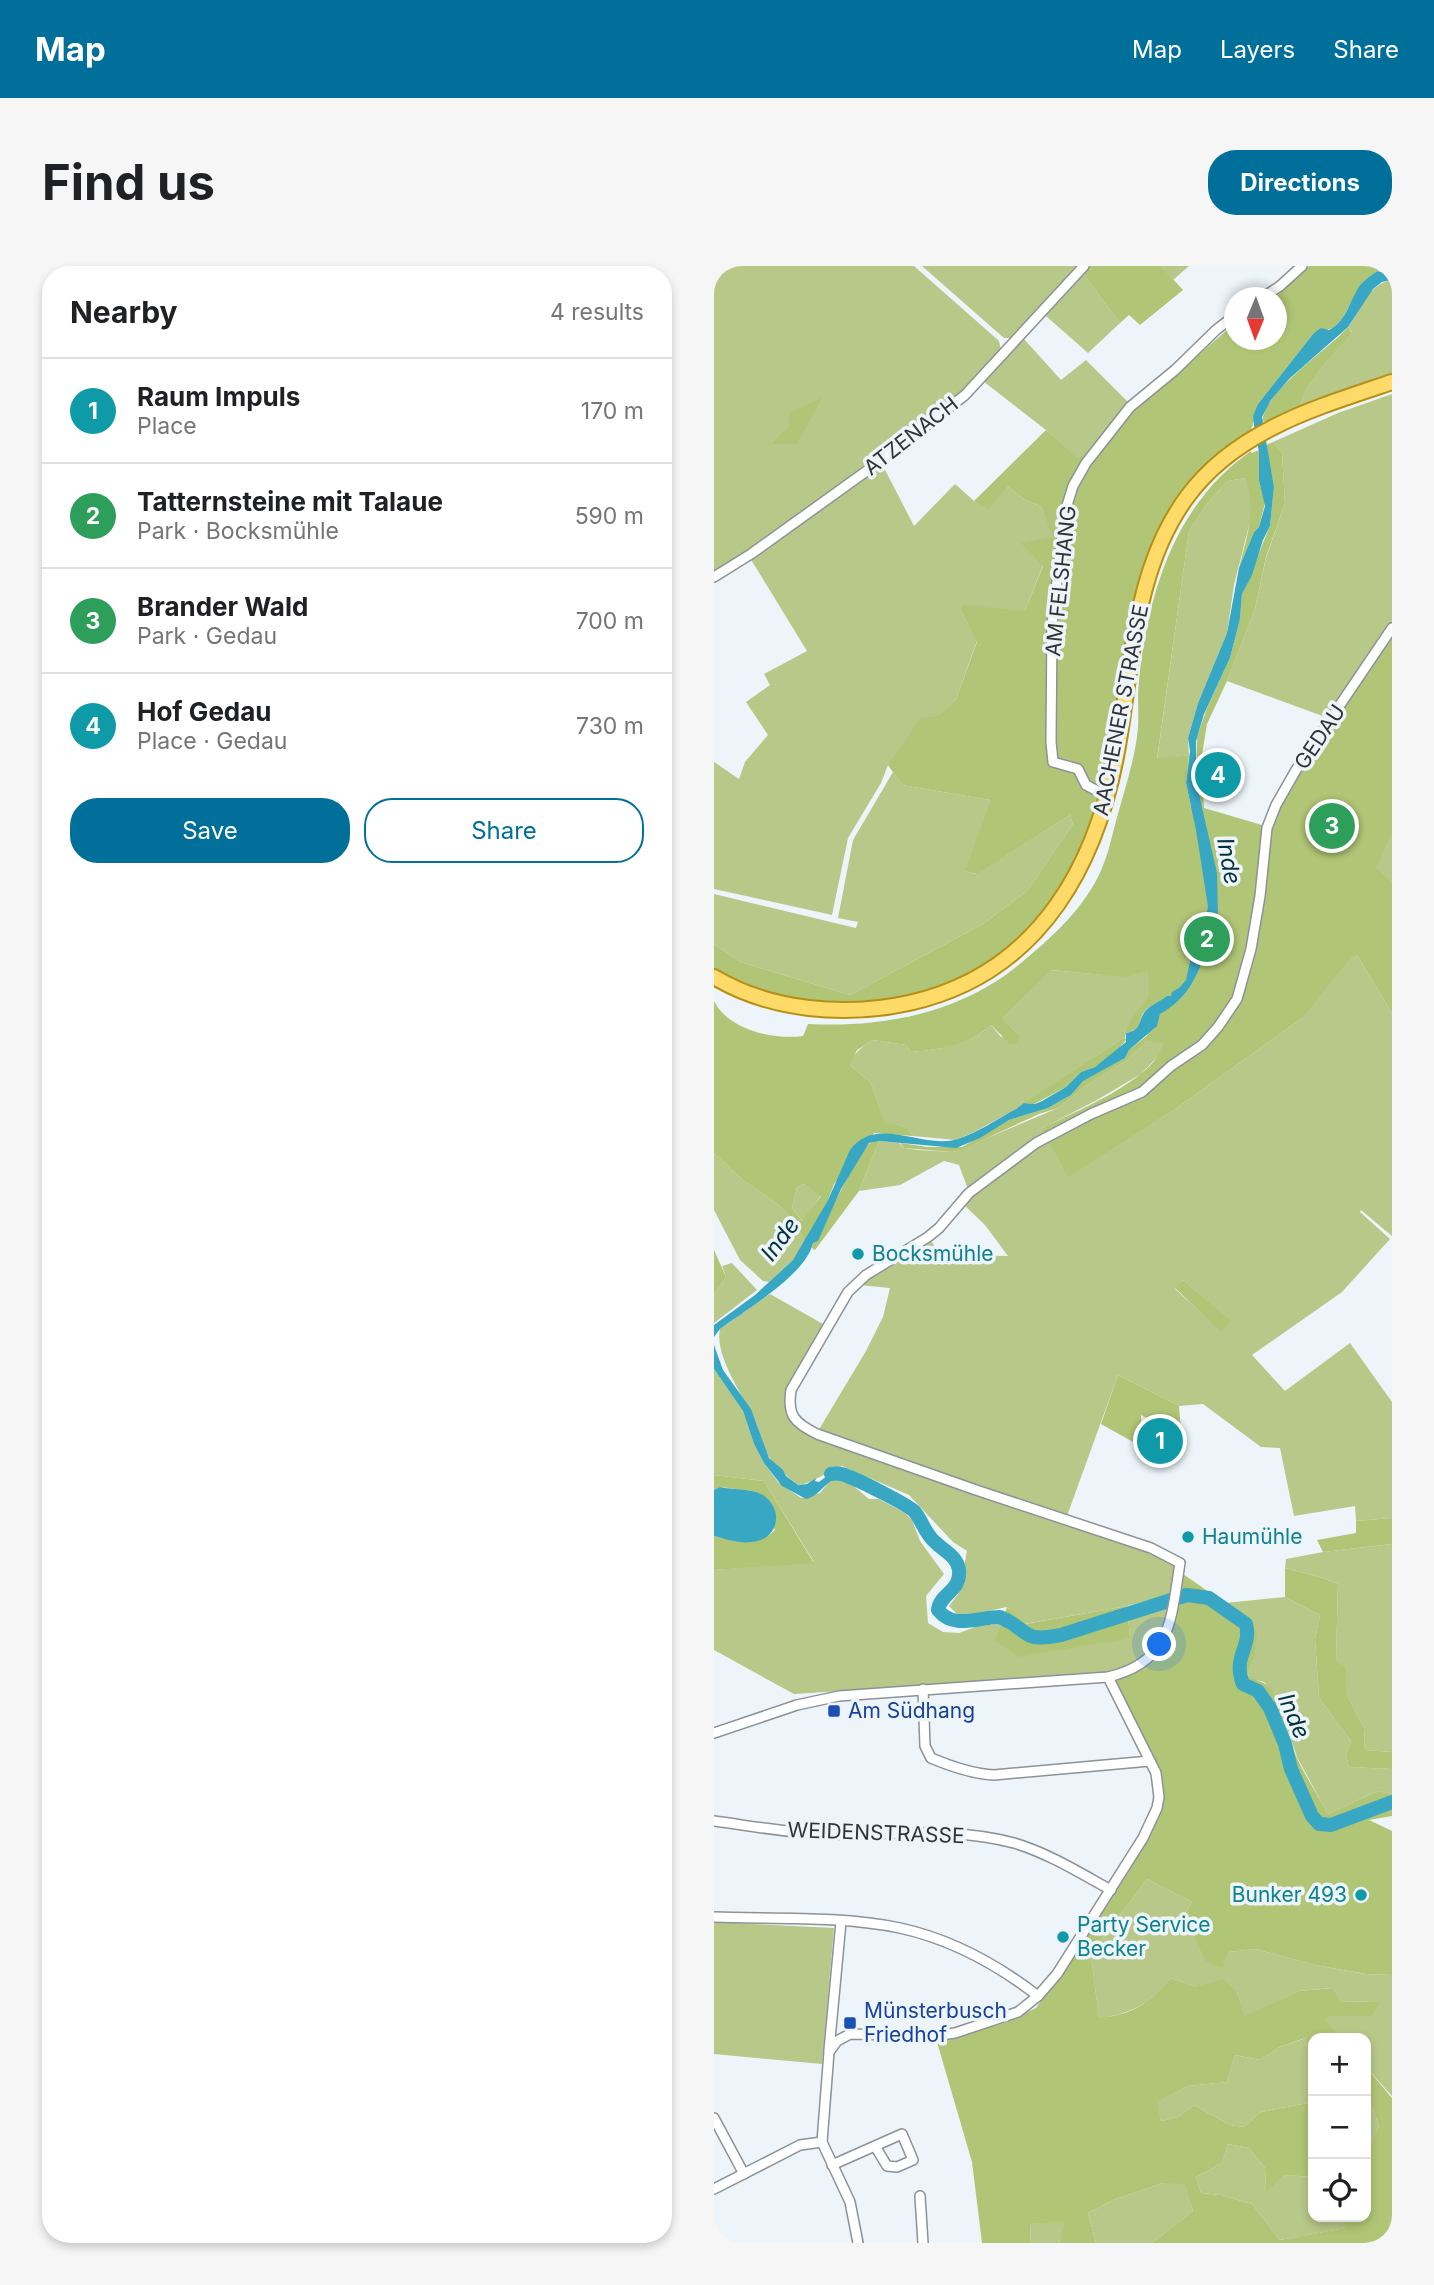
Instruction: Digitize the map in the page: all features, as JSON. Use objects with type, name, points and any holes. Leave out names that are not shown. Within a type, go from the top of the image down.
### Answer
[{"type":"main road","name":"AACHENER STRASSE","points":[[714,977],[765,999],[810,1008],[886,1008],[917,1001],[971,980],[1025,943],[1046,920],[1076,878],[1098,827],[1120,737],[1135,632],[1146,585],[1160,541],[1188,496],[1226,457],[1270,428],[1392,382]]},
{"type":"street","name":"ATZENACH","points":[[714,577],[751,554],[893,452],[965,395],[1084,266]]},
{"type":"street","points":[[1276,287],[1302,266]]},
{"type":"street","name":"AM FELSHANG","points":[[1107,796],[1086,785],[1078,769],[1054,762],[1051,728],[1052,625],[1065,512],[1073,486],[1086,463],[1130,407],[1175,370],[1224,324]]},
{"type":"street","name":"GEDAU","points":[[1108,1677],[1136,1668],[1155,1654],[1163,1642],[1180,1563],[1119,1536],[976,1490],[817,1434],[801,1426],[792,1415],[789,1404],[791,1390],[848,1292],[866,1275],[928,1237],[969,1194],[1036,1143],[1091,1114],[1142,1092],[1171,1066],[1202,1045],[1218,1027],[1237,999],[1251,949],[1267,828],[1276,805],[1296,770],[1392,628]]},
{"type":"street","points":[[714,1733],[793,1706],[839,1696],[1108,1677],[1150,1761],[1159,1785],[1157,1808],[1143,1838],[1057,1974],[1038,1996],[1018,2012],[956,2033],[933,2036],[850,2034],[837,2040],[829,2052]]},
{"type":"street","points":[[923,1689],[925,1746],[931,1758],[938,1761],[984,1775],[1150,1761]]},
{"type":"street","name":"WEIDENSTRASSE","points":[[714,1821],[827,1835],[937,1833],[974,1836],[1014,1843],[1047,1856],[1111,1890]]},
{"type":"street","points":[[714,1917],[880,1925],[927,1935],[993,1965],[1038,1996]]},
{"type":"street","points":[[841,1922],[822,2142],[850,2202],[858,2243]]},
{"type":"street","points":[[714,2118],[744,2174]]},
{"type":"street","points":[[714,2189],[800,2145],[822,2142]]},
{"type":"street","points":[[832,2165],[875,2146]]},
{"type":"street","points":[[920,2196],[923,2243]]},
{"type":"green space","points":[[714,266],[914,266],[999,341],[1001,350],[957,396],[880,455],[714,571]],"holes":[[[791,426],[797,444],[770,444],[770,443]]]},
{"type":"green space","points":[[922,266],[1078,266],[1011,338],[1004,338]]},
{"type":"green space","points":[[1087,266],[1161,266],[1183,290],[1140,325],[1129,315],[1120,323],[1081,271]]},
{"type":"green space","points":[[1161,266],[1189,266],[1173,280]]},
{"type":"green space","points":[[1309,266],[1392,266],[1377,271],[1360,286],[1342,319],[1333,328],[1313,334],[1258,404],[1249,434],[1188,488],[1159,532],[1135,595],[1103,793],[1077,857],[1041,915],[1020,938],[968,975],[939,988],[876,1003],[845,1005],[801,1001],[762,991],[714,970],[714,944],[740,962],[850,995],[983,924],[1027,891],[1073,824],[1070,815],[977,874],[965,871],[990,800],[902,785],[888,765],[920,719],[938,716],[956,699],[977,642],[961,611],[962,605],[1025,611],[1043,566],[1021,543],[1053,537],[1041,506],[1027,501],[1008,487],[988,509],[974,501],[1046,430],[1078,459],[1224,333],[1224,350],[1287,350],[1287,287]]},
{"type":"green space","points":[[1081,271],[1120,323],[1088,353],[1046,316]]},
{"type":"green space","points":[[1392,280],[1392,377],[1301,408],[1302,399],[1313,379],[1352,332],[1348,327],[1370,292]]},
{"type":"green space","points":[[1348,327],[1352,333],[1313,379],[1302,399],[1301,408],[1269,422],[1262,421],[1274,396]]},
{"type":"green space","points":[[1024,339],[1061,380],[1086,360],[1135,409],[1078,460],[1046,430],[983,381]]},
{"type":"green space","points":[[1392,394],[1392,621],[1328,718],[1227,681],[1255,609],[1266,558],[1285,503],[1282,453],[1273,442],[1338,413]]},
{"type":"green space","points":[[822,398],[797,444],[769,444],[790,426],[789,413]]},
{"type":"green space","points":[[1273,442],[1282,453],[1285,503],[1266,557],[1255,609],[1207,724],[1201,761],[1204,808],[1262,825],[1392,621],[1392,832],[1376,868],[1392,883],[1392,1013],[1357,955],[1352,956],[1302,1018],[1174,1110],[1068,1177],[1041,1129],[1131,1082],[1158,1056],[1163,1042],[1147,1041],[1127,1060],[1084,1087],[1058,1108],[963,1149],[953,1152],[904,1148],[900,1143],[928,1147],[962,1147],[1009,1120],[1048,1108],[1071,1095],[1082,1081],[1125,1058],[1129,1050],[1153,1031],[1160,1014],[1181,999],[1193,984],[1218,917],[1216,873],[1196,781],[1197,737],[1230,658],[1240,619],[1242,594],[1270,526],[1274,487],[1266,445]]},
{"type":"green space","points":[[1259,450],[1259,480],[1265,503],[1259,527],[1254,532],[1239,568],[1248,534],[1250,512],[1249,490],[1245,478],[1228,481],[1207,504],[1189,531],[1157,759],[1189,755],[1186,783],[1208,907],[1186,980],[1171,996],[1147,1009],[1138,1027],[1126,1033],[1133,1016],[1146,999],[1149,983],[1147,971],[1124,977],[1051,970],[1003,1018],[1019,1036],[1017,1044],[1010,1044],[991,1025],[973,1038],[943,1048],[911,1052],[906,1045],[873,1040],[857,1050],[850,1065],[871,1083],[885,1124],[907,1127],[913,1136],[874,1133],[834,1184],[805,1242],[786,1212],[743,1180],[714,1153],[714,1001],[721,1011],[741,1026],[766,1034],[791,1037],[803,1036],[808,1024],[865,1023],[921,1014],[973,994],[998,980],[1032,954],[1064,924],[1091,890],[1108,849],[1137,740],[1143,648],[1158,583],[1170,552],[1203,497],[1225,472],[1251,451],[1252,453]],"holes":[[[804,1184],[821,1196],[802,1221],[792,1208],[797,1187]]]},
{"type":"green space","points":[[882,464],[914,526],[955,484],[974,501],[988,508],[1008,487],[1027,501],[1041,506],[1054,537],[1025,611],[961,611],[977,641],[956,699],[888,765],[881,783],[848,838],[832,915],[714,889],[714,762],[739,779],[745,762],[768,735],[746,702],[770,685],[764,674],[807,651],[750,558]]},
{"type":"green space","points":[[1245,478],[1251,493],[1253,510],[1234,585],[1227,633],[1198,703],[1188,738],[1189,755],[1157,760],[1189,531],[1207,504],[1228,481]]},
{"type":"green space","points":[[1392,634],[1392,999],[1361,947],[1354,955],[1357,955],[1392,1013],[1392,1236],[1361,1210],[1360,1212],[1390,1239],[1342,1292],[1252,1355],[1285,1391],[1350,1343],[1392,1402],[1392,1518],[1356,1521],[1355,1506],[1294,1516],[1280,1448],[1261,1447],[1203,1404],[1179,1406],[1118,1375],[1067,1516],[818,1431],[883,1317],[890,1288],[859,1285],[929,1238],[941,1255],[1008,1256],[985,1225],[963,1204],[970,1195],[959,1165],[944,1161],[900,1185],[859,1191],[879,1141],[899,1143],[904,1148],[954,1152],[1058,1108],[1084,1087],[1127,1060],[1147,1041],[1150,990],[1125,1037],[1016,1109],[956,1140],[913,1136],[907,1127],[885,1125],[871,1083],[850,1065],[856,1053],[873,1040],[906,1045],[911,1052],[943,1048],[973,1038],[991,1025],[1001,1037],[1016,1033],[1003,1018],[1050,970],[1105,975],[1199,789],[1202,812],[1263,829]],"holes":[[[1302,1018],[1174,1110],[1068,1176],[1041,1129],[1141,1074],[1161,1053]],[[1183,1280],[1230,1321],[1221,1331],[1175,1289]]]},
{"type":"green space","points":[[893,772],[902,785],[990,800],[966,871],[976,874],[1070,815],[1073,824],[1027,891],[983,924],[850,995],[740,962],[714,944],[714,894],[856,928],[858,922],[838,918],[853,840]]},
{"type":"green space","points":[[1125,1037],[1126,1040],[1115,1053],[1095,1067],[1081,1072],[1066,1087],[1034,1104],[1024,1103]]},
{"type":"green space","points":[[879,1141],[859,1191],[815,1250],[812,1248],[813,1242],[818,1241],[864,1149]]},
{"type":"green space","points":[[714,1153],[743,1180],[786,1212],[805,1242],[793,1260],[769,1282],[763,1281],[740,1260],[714,1210]]},
{"type":"green space","points":[[804,1184],[821,1195],[803,1222],[792,1208],[797,1187]]},
{"type":"green space","points":[[714,1250],[726,1277],[714,1295]]},
{"type":"green space","points":[[732,1263],[757,1290],[714,1323],[714,1295],[726,1277],[722,1266]]},
{"type":"green space","points":[[1183,1280],[1231,1321],[1221,1332],[1175,1288]]},
{"type":"green space","points":[[770,1294],[823,1324],[788,1391],[799,1427],[1157,1554],[1176,1563],[1169,1595],[1127,1606],[1024,1624],[1007,1607],[960,1617],[949,1606],[959,1593],[967,1551],[953,1542],[909,1495],[842,1466],[798,1485],[777,1467],[768,1455],[755,1420],[725,1363],[719,1339],[720,1329]]},
{"type":"green space","points":[[714,1369],[743,1411],[754,1444],[778,1482],[801,1498],[820,1493],[830,1481],[844,1478],[869,1499],[879,1499],[905,1513],[912,1520],[920,1541],[944,1574],[926,1596],[928,1623],[943,1632],[959,1633],[978,1626],[1001,1624],[996,1641],[1130,1638],[1128,1616],[1169,1606],[1156,1645],[1144,1658],[1107,1674],[794,1694],[714,1650],[714,1570],[814,1562],[764,1481],[714,1475]]},
{"type":"green space","points":[[1118,1375],[1179,1406],[1181,1431],[1171,1432],[1141,1415],[1142,1447],[1101,1424]]},
{"type":"green space","points":[[714,1475],[764,1481],[814,1563],[714,1570],[714,1536],[754,1542],[775,1530],[752,1491],[720,1487],[714,1490]]},
{"type":"green space","points":[[1392,1518],[1392,1544],[1323,1552],[1317,1540],[1356,1533],[1356,1521]]},
{"type":"green space","points":[[1392,1544],[1392,1752],[1365,1750],[1364,1728],[1346,1693],[1345,1668],[1336,1661],[1338,1584],[1285,1568],[1286,1559]]},
{"type":"green space","points":[[1285,1568],[1338,1584],[1336,1660],[1346,1668],[1346,1693],[1364,1728],[1365,1750],[1392,1752],[1392,1769],[1349,1767],[1346,1755],[1351,1741],[1319,1698],[1315,1639],[1320,1615],[1285,1597]]},
{"type":"green space","points":[[1183,1574],[1251,1621],[1257,1634],[1253,1660],[1246,1673],[1269,1687],[1276,1697],[1296,1756],[1328,1814],[1378,1791],[1392,1794],[1392,1816],[1369,1820],[1392,1831],[1392,1975],[1366,1974],[1315,1965],[1255,1949],[1229,1952],[1223,1968],[1206,1961],[1184,1916],[1192,1902],[1147,1879],[1089,1957],[1099,2018],[1122,2014],[1140,2006],[1171,1978],[1196,1987],[1223,1979],[1237,1992],[1245,2016],[1299,1991],[1332,1988],[1341,2002],[1380,2001],[1373,2016],[1331,2016],[1325,2019],[1337,2033],[1308,2033],[1308,2042],[1305,2038],[1280,2047],[1260,2060],[1235,2055],[1227,2082],[1188,2086],[1157,2102],[1161,2121],[1178,2117],[1194,2105],[1230,2125],[1244,2127],[1261,2112],[1308,2103],[1308,2177],[1285,2175],[1266,2192],[1265,2168],[1249,2148],[1228,2144],[1222,2163],[1196,2177],[1201,2193],[1221,2195],[1252,2204],[1280,2240],[1345,2228],[1344,2222],[1371,2222],[1371,2144],[1379,2126],[1371,2108],[1371,2073],[1392,2098],[1392,2243],[1152,2243],[1193,2211],[1184,2184],[1163,2183],[1113,2200],[1088,2213],[1096,2243],[1059,2243],[1065,2222],[1030,2224],[1031,2243],[982,2243],[972,2162],[937,2042],[1001,2024],[1036,2008],[1081,1944],[1162,1798],[1115,1682],[1156,1656]]},
{"type":"green space","points":[[1285,1597],[1320,1615],[1315,1639],[1319,1698],[1351,1741],[1346,1755],[1349,1767],[1392,1769],[1392,1794],[1378,1791],[1328,1814],[1297,1757],[1276,1696],[1264,1682],[1252,1679],[1246,1672],[1253,1660],[1225,1603]]},
{"type":"green space","points":[[1127,1606],[1130,1638],[1019,1657],[995,1641],[1007,1607],[1025,1624]]},
{"type":"green space","points":[[1147,1879],[1192,1902],[1184,1916],[1193,1933],[1223,1967],[1229,1952],[1255,1949],[1315,1965],[1365,1974],[1392,1975],[1392,2096],[1371,2073],[1371,2033],[1337,2033],[1324,2019],[1331,2016],[1373,2016],[1379,2001],[1341,2002],[1331,1988],[1299,1991],[1245,2017],[1237,1992],[1196,1987],[1171,1978],[1140,2006],[1099,2019],[1089,1957]]},
{"type":"green space","points":[[714,1922],[834,1928],[822,2064],[714,2054]]},
{"type":"green space","points":[[1306,2038],[1308,2041],[1308,2103],[1261,2112],[1244,2127],[1230,2125],[1194,2105],[1178,2117],[1161,2121],[1156,2102],[1188,2086],[1227,2082],[1235,2055],[1260,2060],[1280,2047]]},
{"type":"green space","points":[[1371,2108],[1373,2109],[1379,2126],[1371,2144]]},
{"type":"green space","points":[[1228,2144],[1249,2148],[1265,2168],[1266,2191],[1285,2175],[1308,2177],[1308,2222],[1344,2222],[1346,2228],[1280,2240],[1252,2204],[1221,2195],[1201,2193],[1196,2177],[1222,2163]]},
{"type":"green space","points":[[1163,2183],[1184,2183],[1193,2211],[1152,2243],[1096,2243],[1088,2213],[1113,2200]]},
{"type":"green space","points":[[1066,2221],[1059,2243],[1031,2243],[1030,2224]]},
{"type":"water","points":[[1392,268],[1392,280],[1382,282],[1373,289],[1348,327],[1289,379],[1271,400],[1262,417],[1274,487],[1270,526],[1242,594],[1240,619],[1230,658],[1204,714],[1196,741],[1196,781],[1217,873],[1218,917],[1192,984],[1184,995],[1160,1014],[1157,1026],[1129,1050],[1125,1058],[1083,1081],[1071,1095],[1048,1108],[1009,1120],[980,1138],[956,1148],[879,1141],[869,1143],[841,1189],[818,1241],[813,1243],[799,1267],[773,1291],[720,1329],[714,1337],[714,1325],[755,1295],[793,1260],[828,1200],[850,1150],[861,1140],[873,1135],[887,1134],[944,1141],[958,1139],[981,1129],[1024,1103],[1035,1104],[1042,1101],[1066,1087],[1081,1072],[1095,1067],[1126,1042],[1126,1033],[1137,1028],[1146,1011],[1171,996],[1186,980],[1208,907],[1186,783],[1190,751],[1188,738],[1198,703],[1227,633],[1239,568],[1254,532],[1259,527],[1265,506],[1259,480],[1259,452],[1253,416],[1258,404],[1313,334],[1321,328],[1329,330],[1334,327],[1343,318],[1361,284],[1377,271]]},
{"type":"water","points":[[714,1345],[723,1370],[751,1409],[769,1458],[786,1476],[798,1485],[807,1484],[816,1478],[815,1481],[819,1482],[836,1469],[853,1473],[848,1480],[841,1478],[831,1481],[806,1499],[782,1486],[764,1463],[754,1444],[743,1411],[714,1369]]},
{"type":"water","points":[[720,1487],[753,1491],[770,1501],[776,1523],[768,1536],[747,1542],[714,1536],[714,1490]]},
{"type":"waterway","name":"Inde","points":[[831,1474],[853,1478],[914,1511],[932,1539],[953,1557],[958,1565],[959,1577],[938,1610],[951,1620],[1000,1617],[1026,1634],[1048,1637],[1187,1595],[1209,1598],[1246,1624],[1247,1639],[1240,1666],[1243,1684],[1258,1691],[1270,1708],[1285,1744],[1291,1769],[1312,1816],[1319,1824],[1331,1825],[1392,1802]]},
{"type":"place","name":"Hof Gedau","points":[[1218,775]]},
{"type":"place","name":"Brander Wald","points":[[1332,826]]},
{"type":"place","name":"Tatternsteine mit Talaue","points":[[1207,939]]},
{"type":"place","name":"Bocksmühle","points":[[858,1254]]},
{"type":"place","name":"Raum Impuls","points":[[1160,1441]]},
{"type":"place","name":"Haumühle","points":[[1188,1537]]},
{"type":"place","name":"Am Südhang","points":[[834,1711]]},
{"type":"place","name":"Bunker 493","points":[[1361,1895]]},
{"type":"place","name":"Party Service Becker","points":[[1063,1937]]},
{"type":"place","name":"Münsterbusch Friedhof","points":[[850,2023]]}]
